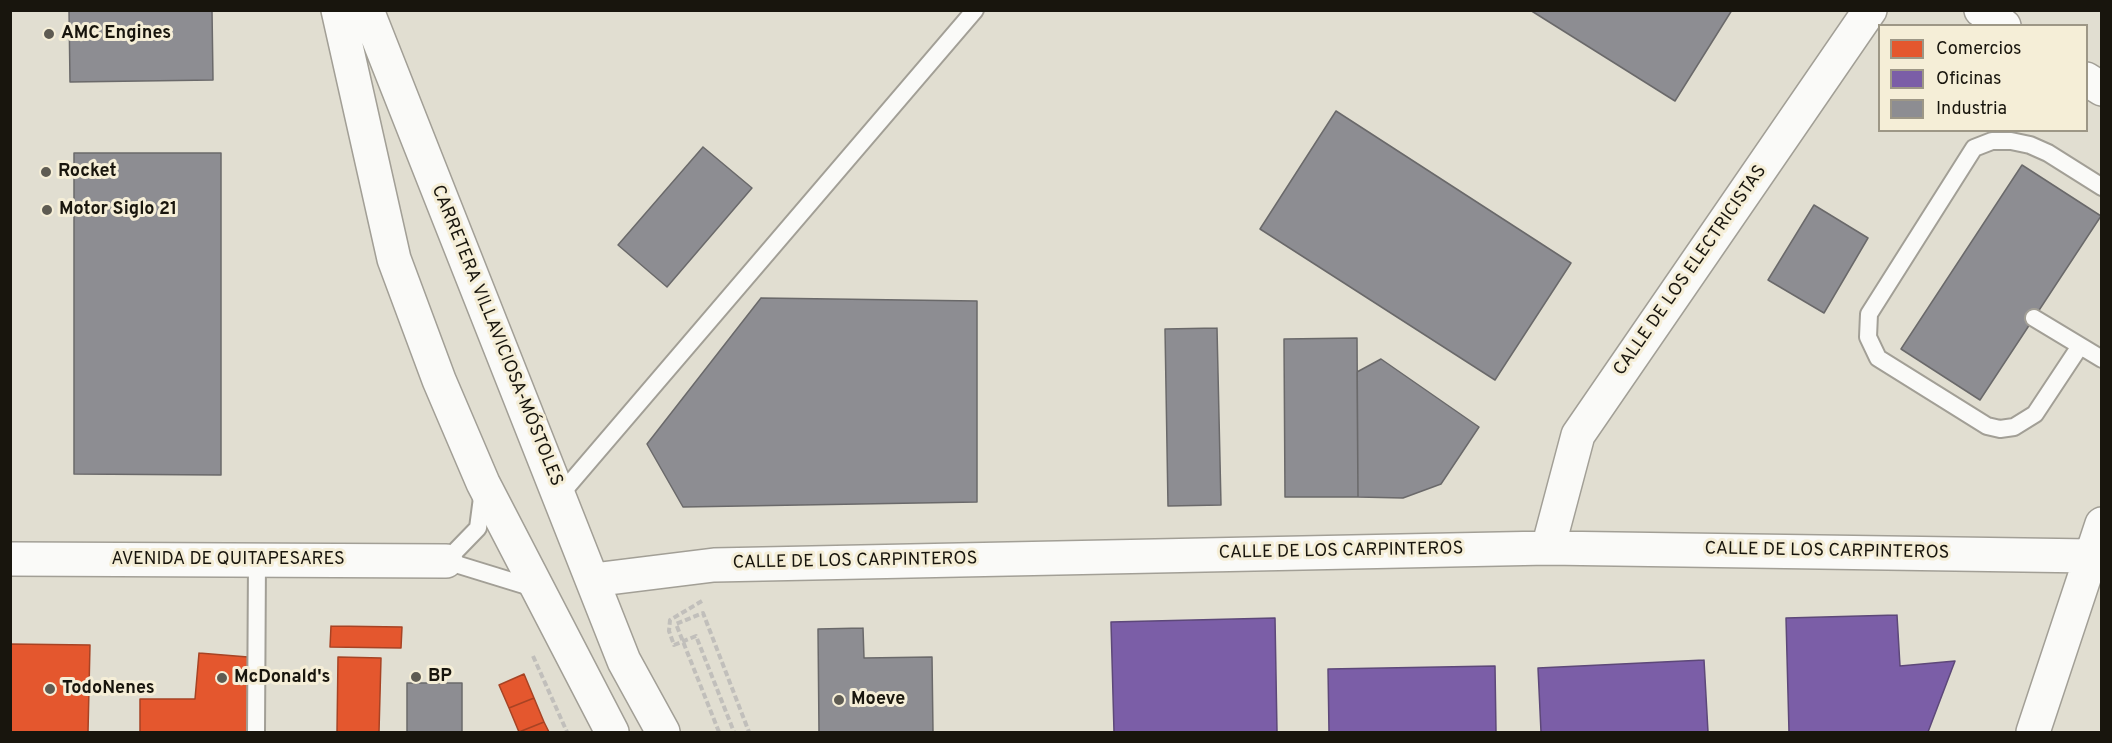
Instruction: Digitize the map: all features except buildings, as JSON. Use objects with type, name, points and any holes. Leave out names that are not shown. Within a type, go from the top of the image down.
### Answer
[{"type":"street","points":[[338,10],[394,259],[438,380],[483,483],[612,732]]},
{"type":"street","name":"CARRETERA VILLAVICIOSA-MÓSTOLES","points":[[367,10],[624,661]]},
{"type":"street","name":"CALLE DE LOS ELECTRICISTAS","points":[[1548,548],[1578,435],[1870,10]]},
{"type":"street","points":[[1981,10],[2001,24]]},
{"type":"street","points":[[2088,80],[2102,89]]},
{"type":"street","points":[[2033,732],[2102,524]]},
{"type":"street","name":"CALLE DE LOS CARPINTEROS","points":[[592,580],[714,565],[1548,548],[2091,556]]},
{"type":"street","name":"AVENIDA DE QUITAPESARES","points":[[10,559],[446,561]]},
{"type":"street","points":[[624,661],[633,732]]},
{"type":"street","points":[[624,661],[663,732]]},
{"type":"lane","points":[[560,495],[975,10]]},
{"type":"lane","points":[[2080,346],[2035,414],[2014,427],[2000,429],[1987,426],[1878,358],[1868,337],[1869,314],[1974,148],[1992,141],[2011,141],[2030,145],[2048,153],[2102,187]]},
{"type":"lane","points":[[2034,318],[2080,346],[2100,354]]},
{"type":"lane","points":[[483,483],[478,528],[446,561],[538,589]]},
{"type":"lane","points":[[256,732],[257,560]]},
{"type":"path","points":[[714,565],[714,594],[670,620],[669,631],[674,645],[696,636],[734,732]]},
{"type":"path","points":[[719,732],[676,624],[702,613],[749,732]]},
{"type":"path","points":[[529,647],[567,732]]},
{"type":"place","name":"AMC Engines","points":[[49,34]]},
{"type":"place","name":"Rocket","points":[[46,172]]},
{"type":"place","name":"Motor Siglo 21","points":[[47,210]]},
{"type":"place","name":"BP","points":[[416,677]]},
{"type":"place","name":"McDonald's","points":[[222,678]]},
{"type":"place","name":"TodoNenes","points":[[50,689]]},
{"type":"place","name":"Moeve","points":[[839,700]]}]
